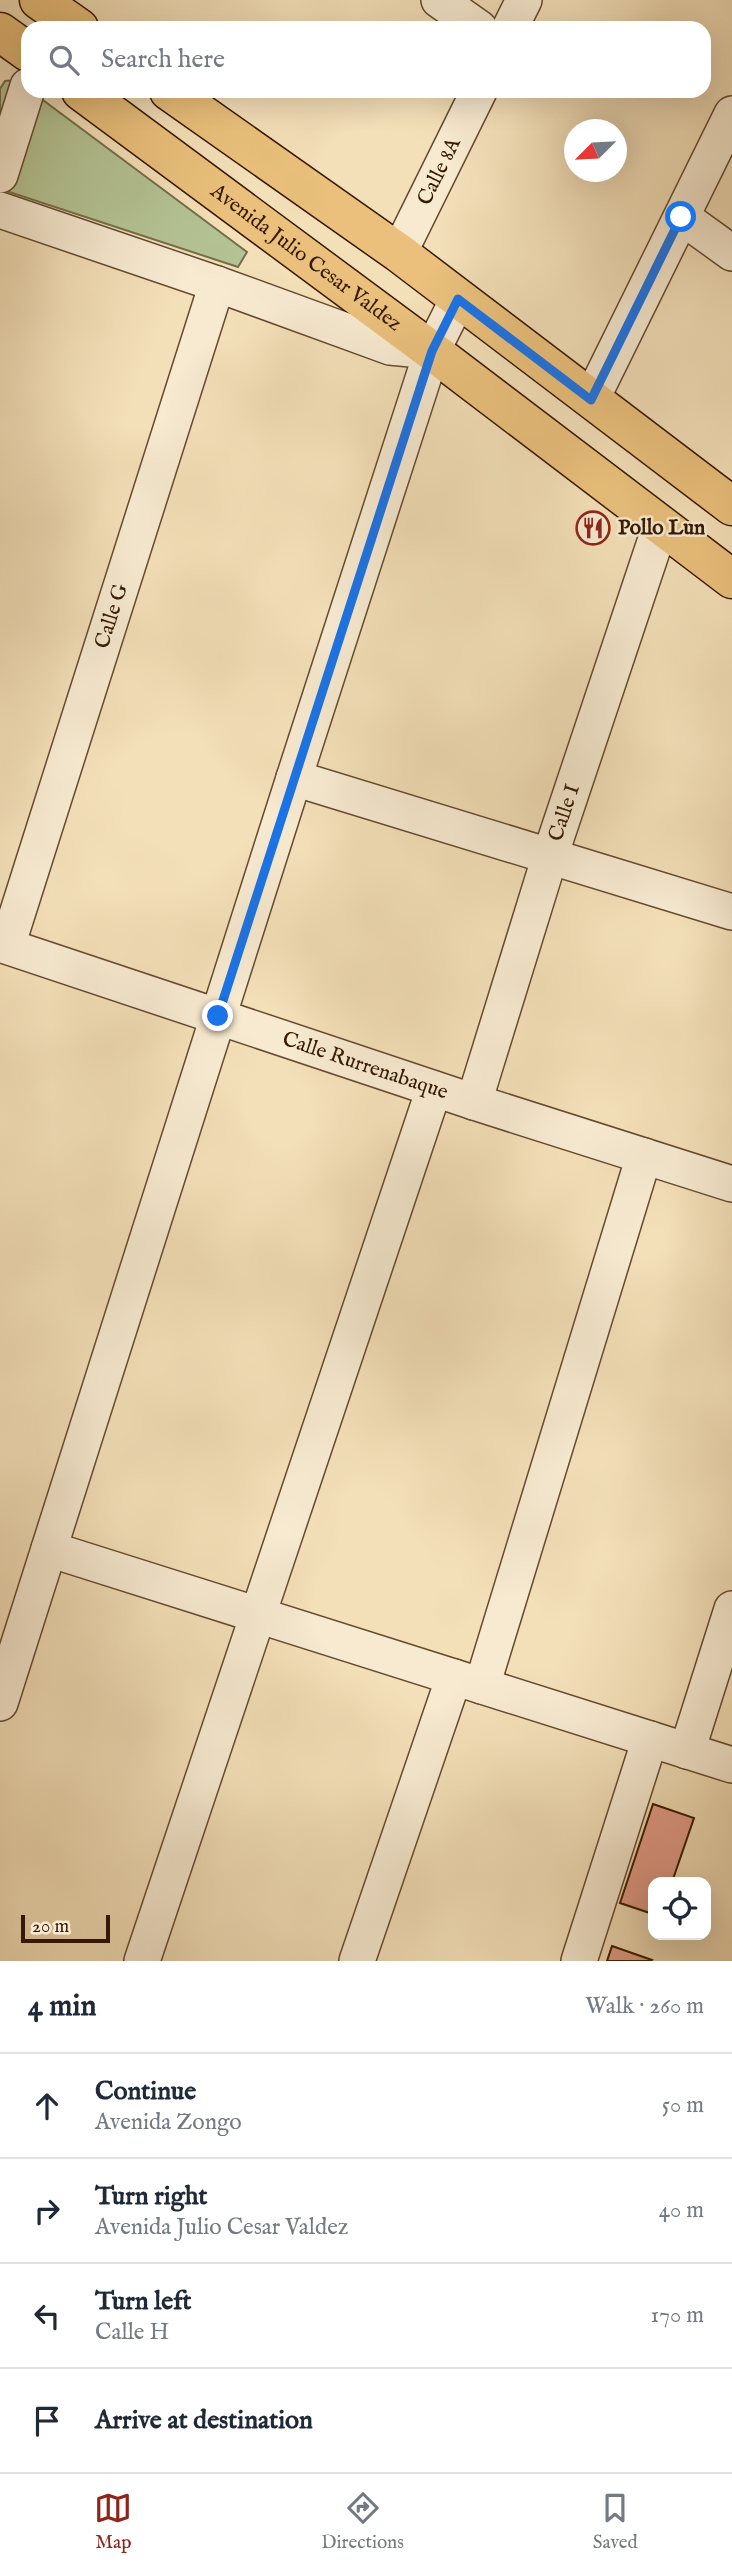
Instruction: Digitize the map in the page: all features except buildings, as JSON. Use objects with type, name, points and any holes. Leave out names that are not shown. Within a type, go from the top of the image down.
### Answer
[{"type":"main road","points":[[39,0],[69,21]]},
{"type":"main road","points":[[0,32],[21,47]]},
{"type":"main road","name":"Avenida Julio Cesar Valdez","points":[[90,98],[432,351],[732,579]]},
{"type":"main road","points":[[179,98],[399,253],[732,506]]},
{"type":"street","points":[[439,0],[469,21]]},
{"type":"street","points":[[514,21],[524,0]]},
{"type":"street","points":[[0,176],[24,98]]},
{"type":"street","name":"Calle 8A","points":[[399,253],[476,98]]},
{"type":"street","points":[[591,400],[732,114]]},
{"type":"street","points":[[0,211],[390,347],[432,351]]},
{"type":"street","points":[[681,217],[732,253]]},
{"type":"street","name":"Calle G","points":[[4,945],[217,285]]},
{"type":"street","points":[[0,1703],[12,1623],[49,1549],[432,351],[458,299]]},
{"type":"street","name":"Calle I","points":[[474,1102],[550,856],[661,524]]},
{"type":"street","points":[[294,778],[732,912]]},
{"type":"street","name":"Calle Rurrenabaque","points":[[4,945],[434,1089],[732,1184]]},
{"type":"street","points":[[142,1961],[434,1089]]},
{"type":"street","points":[[357,1961],[468,1682],[644,1156]]},
{"type":"street","points":[[49,1549],[732,1765]]},
{"type":"street","points":[[687,1751],[732,1609]]},
{"type":"street","points":[[579,1961],[650,1739]]},
{"type":"green space","points":[[16,80],[21,84],[21,98],[40,98],[247,252],[238,267],[0,189],[0,89],[5,81]]},
{"type":"place","name":"Pollo Lun","points":[[593,528]]},
{"type":"route","points":[[218,1016],[432,351],[458,299],[591,400],[681,217]]}]
